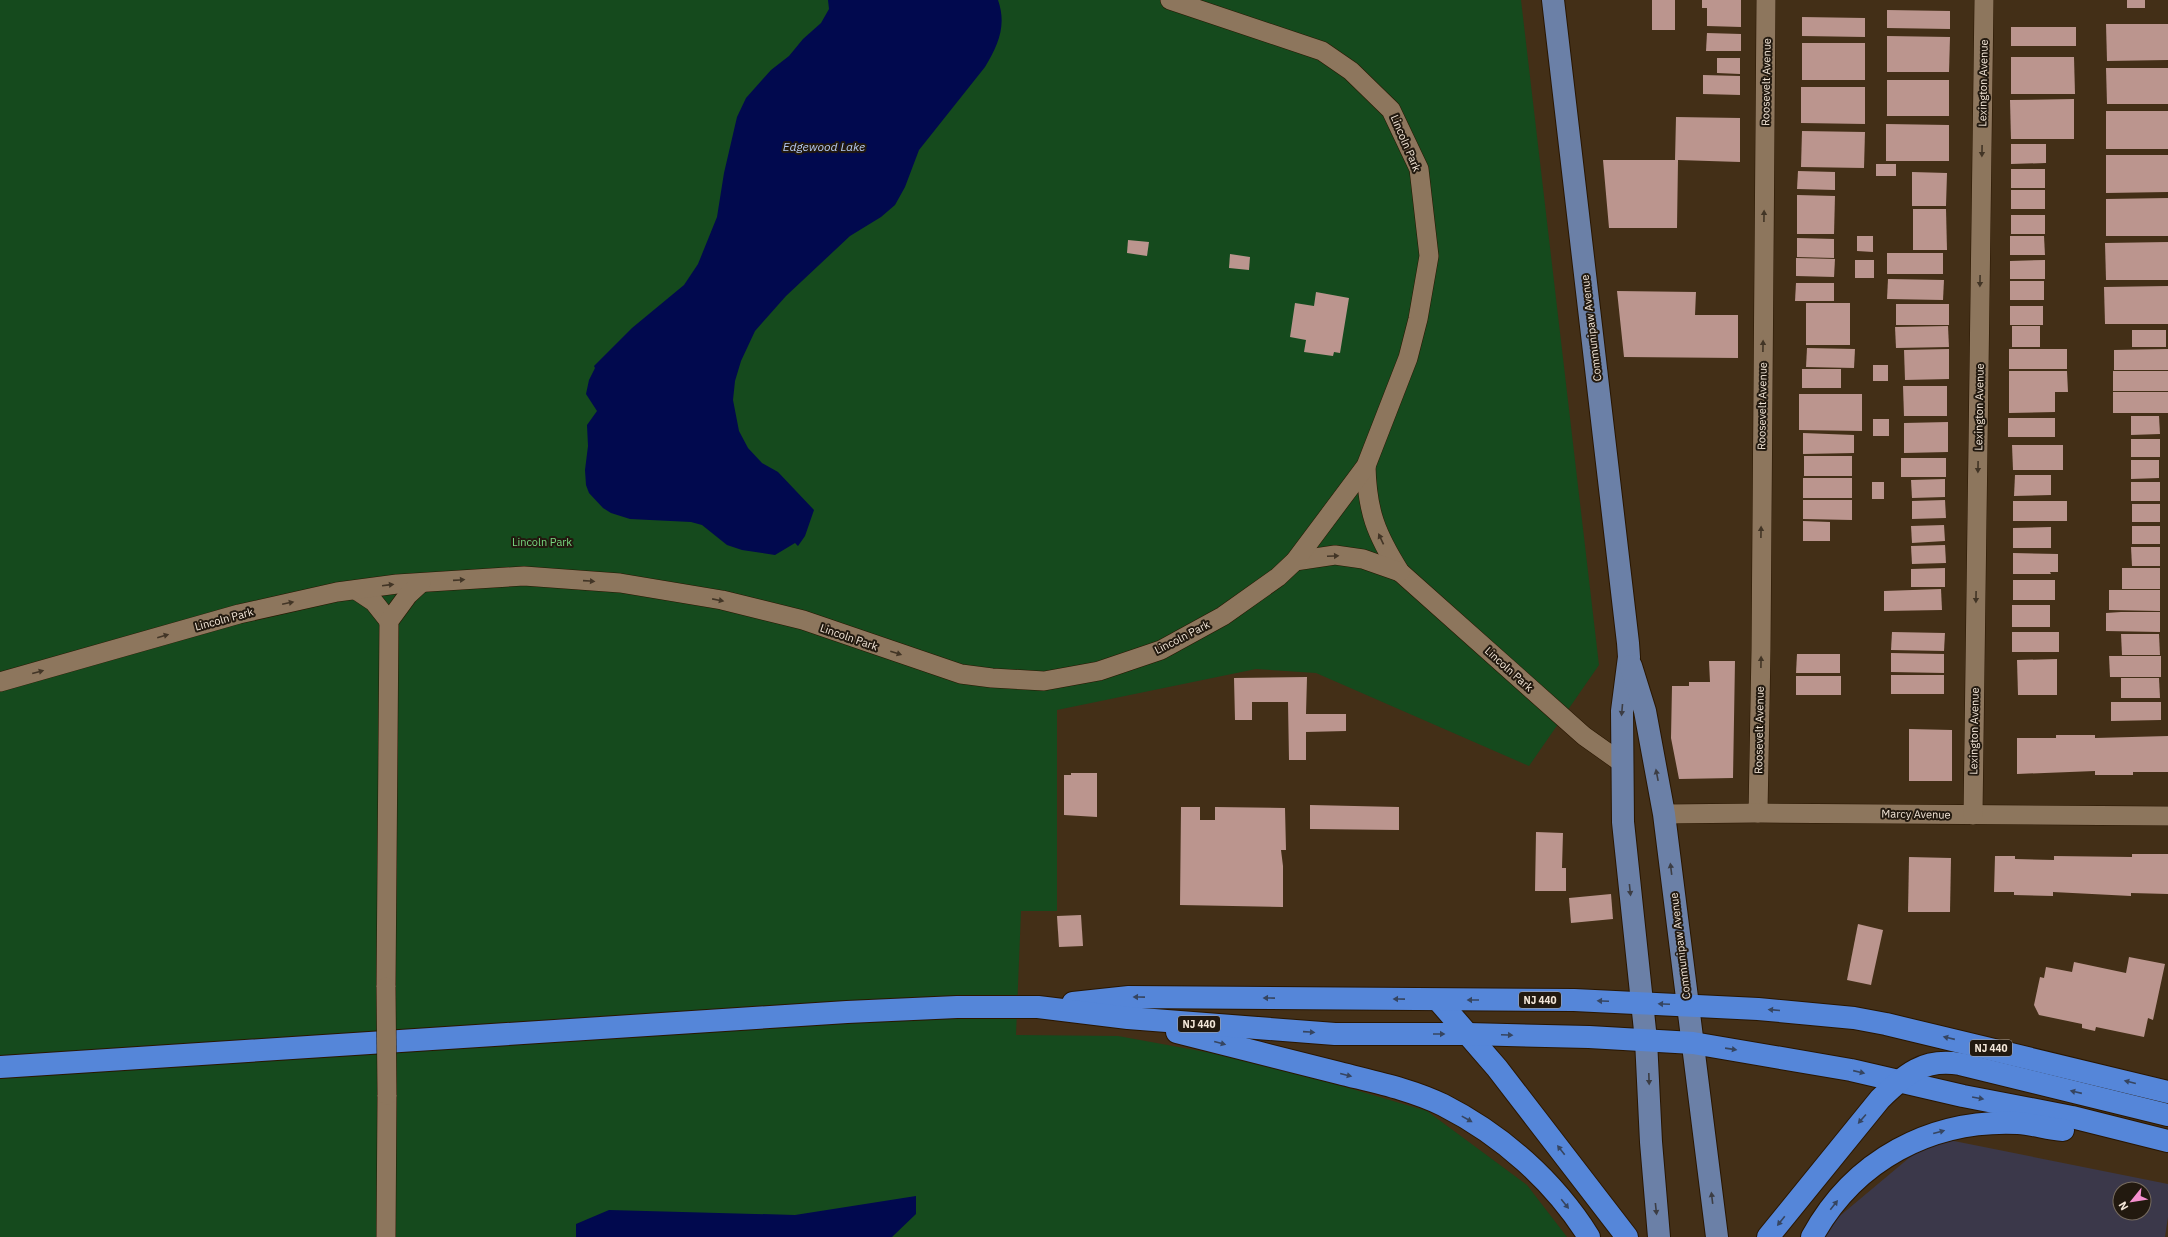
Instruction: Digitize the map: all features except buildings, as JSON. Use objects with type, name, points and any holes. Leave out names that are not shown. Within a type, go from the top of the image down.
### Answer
[{"type":"highway","points":[[0,1067],[847,1012],[958,1007],[1038,1007],[1129,996],[1438,1000],[1497,1068],[1627,1237]]},
{"type":"highway","name":"NJ 440","points":[[1438,1000],[1574,1000],[1642,1002],[1794,1012],[1886,1024],[2168,1092]]},
{"type":"highway","points":[[1038,1007],[1128,1018],[1229,1046],[1395,1087],[1443,1105],[1489,1133],[1530,1165],[1555,1191],[1590,1237]]},
{"type":"highway","name":"NJ 440","points":[[1128,1018],[1335,1034],[1468,1034],[1693,1043],[1811,1062],[2044,1111],[2168,1141]]},
{"type":"highway","points":[[1768,1237],[1854,1128],[1899,1081],[1924,1065],[1951,1062],[2168,1114]]},
{"type":"highway","points":[[1812,1237],[1837,1200],[1865,1172],[1900,1148],[1938,1131],[1986,1124],[2017,1123],[2060,1130],[2142,1135]]},
{"type":"main road","name":"Communipaw Avenue","points":[[1553,0],[1629,657],[1645,711],[1664,814],[1717,1237]]},
{"type":"main road","name":"Communipaw Avenue","points":[[1629,657],[1622,711],[1624,828],[1646,1040],[1650,1142],[1658,1237]]},
{"type":"street","name":"Lincoln Park","points":[[0,682],[238,614],[356,590],[420,583],[524,576],[620,583],[722,600],[803,620],[961,674],[992,678],[1044,681],[1099,671],[1161,650],[1223,616],[1278,577],[1295,561],[1366,466],[1408,358],[1418,320],[1429,256],[1419,169],[1392,110],[1351,71],[1322,51],[1170,0]]},
{"type":"street","name":"Roosevelt Avenue","points":[[1758,812],[1761,650],[1766,0]]},
{"type":"street","name":"Lexington Avenue","points":[[1973,814],[1984,0]]},
{"type":"street","name":"Lincoln Park","points":[[1366,466],[1366,493],[1373,523],[1385,549],[1400,572],[1584,736],[1622,763]]},
{"type":"street","name":"Lincoln Park","points":[[1295,561],[1335,555],[1363,559],[1400,572]]},
{"type":"street","points":[[386,1237],[386,987],[389,621],[408,595],[420,583]]},
{"type":"street","points":[[356,590],[374,602],[389,621]]},
{"type":"street","name":"Marcy Avenue","points":[[1664,814],[1758,812],[2168,816]]},
{"type":"shaded area","points":[[1934,1137],[2168,1184],[2168,1217],[2165,1237],[1820,1237],[1823,1230]]},
{"type":"green space","name":"Lincoln Park","points":[[0,0],[1521,0],[1599,665],[1529,766],[1316,673],[1256,669],[1057,710],[1057,911],[1021,911],[1016,1035],[1118,1036],[1261,1062],[1427,1111],[1527,1185],[1567,1237],[0,1237]]},
{"type":"water","name":"Edgewood Lake","points":[[828,0],[998,0],[1002,18],[1000,35],[994,51],[985,67],[919,150],[905,187],[895,205],[881,217],[850,236],[786,296],[755,331],[741,361],[735,381],[733,400],[739,431],[748,448],[762,463],[778,472],[814,510],[805,536],[798,546],[795,543],[775,555],[742,550],[727,545],[702,525],[691,522],[630,519],[611,513],[603,508],[589,493],[586,485],[585,470],[588,446],[587,425],[597,411],[586,394],[589,380],[595,368],[594,366],[632,328],[684,285],[698,264],[717,217],[724,173],[737,117],[746,98],[771,70],[789,56],[803,39],[821,23],[829,9]]},
{"type":"water","points":[[916,1196],[916,1214],[892,1237],[576,1237],[576,1224],[609,1210],[795,1215]]}]
